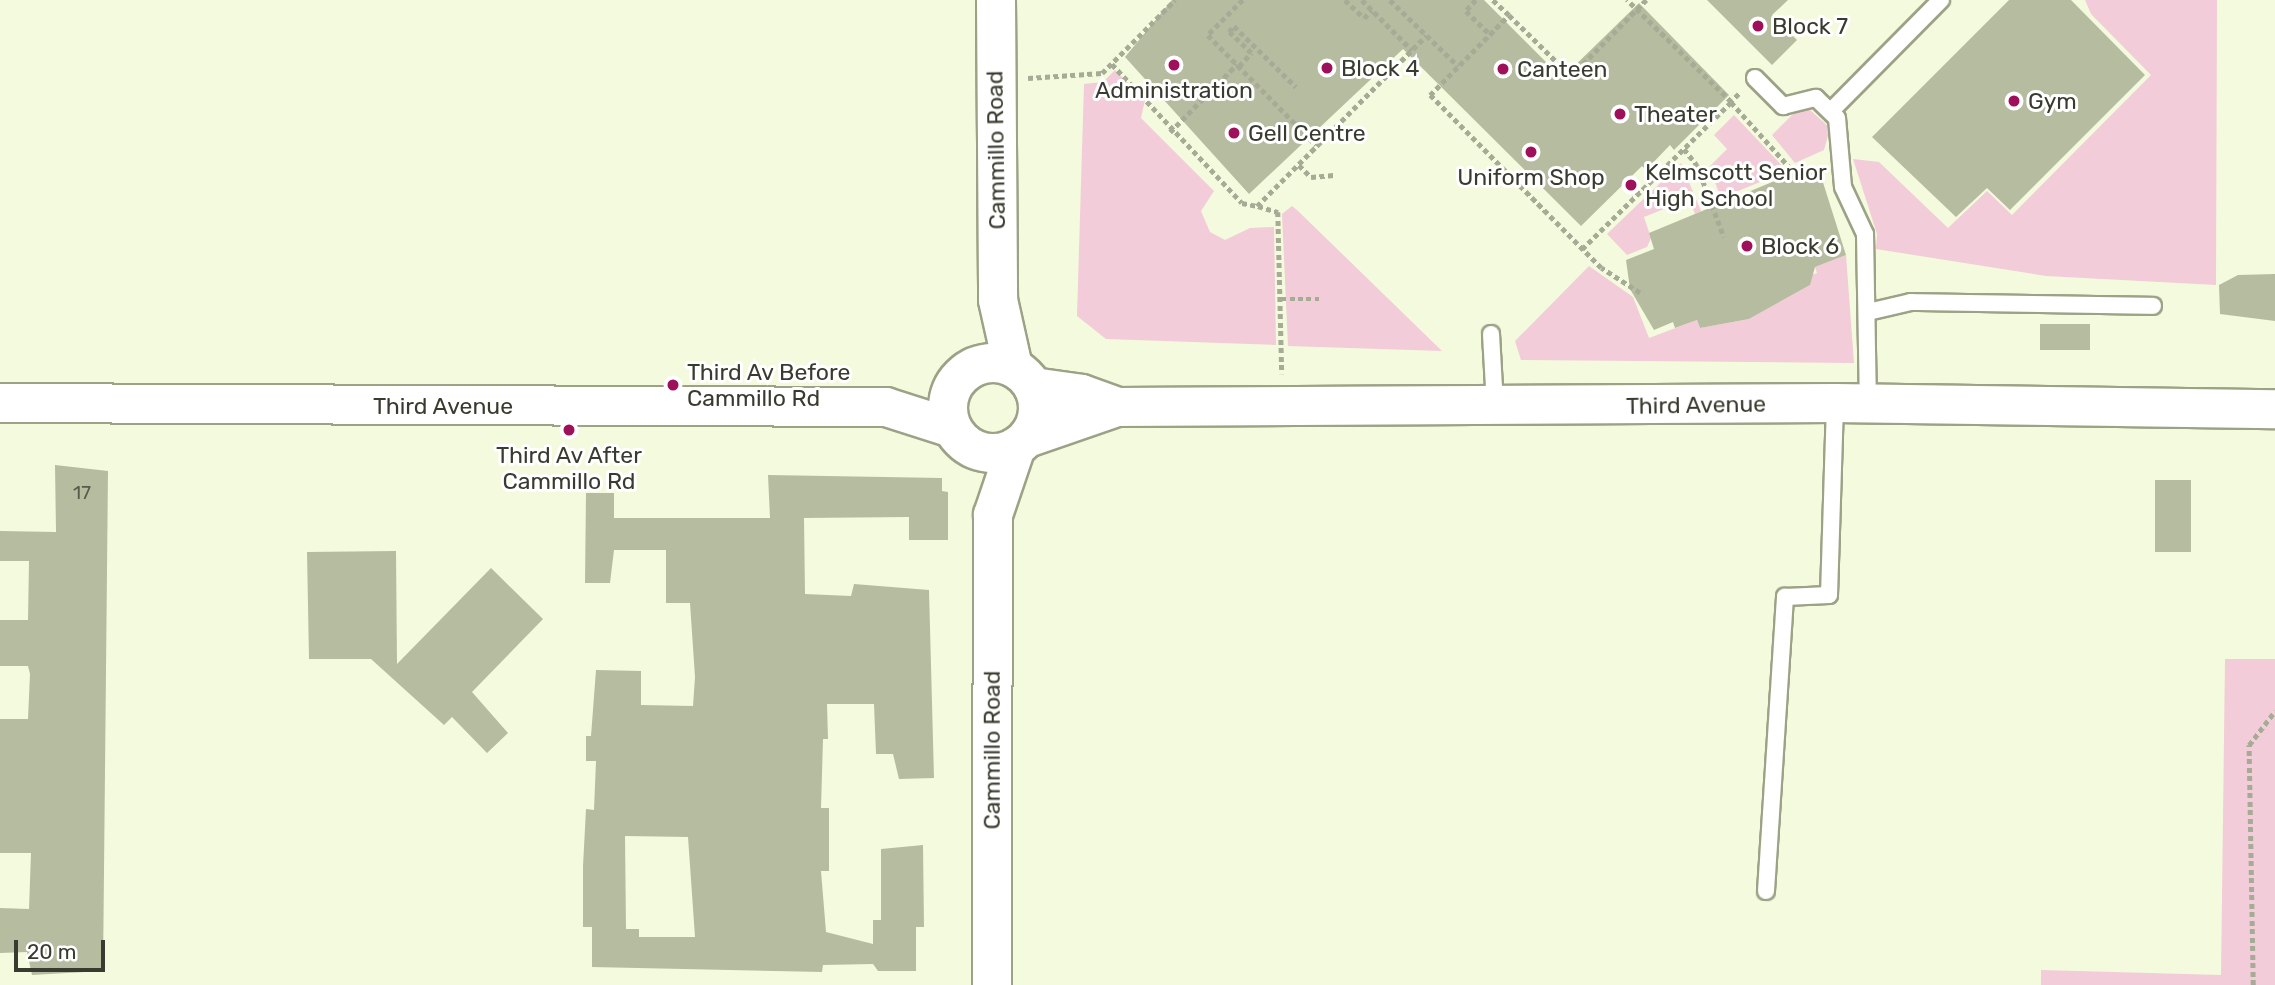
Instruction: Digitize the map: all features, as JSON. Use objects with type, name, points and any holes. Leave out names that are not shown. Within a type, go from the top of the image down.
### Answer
[{"type":"main road","name":"Cammillo Road","points":[[996,0],[999,300],[1023,377]]},
{"type":"main road","name":"Cammillo Road","points":[[965,373],[999,300]]},
{"type":"main road","name":"Third Avenue","points":[[886,407],[965,373]]},
{"type":"main road","points":[[965,373],[1023,377],[1038,411],[1022,442],[992,453],[961,438],[947,404],[965,373]]},
{"type":"main road","name":"Third Avenue","points":[[1023,377],[1117,407],[1495,409],[1852,403],[2275,409]]},
{"type":"main road","name":"Third Avenue","points":[[0,403],[886,407],[961,438]]},
{"type":"main road","name":"Third Avenue","points":[[1022,442],[1117,407]]},
{"type":"main road","name":"Cammillo Road","points":[[961,438],[993,515]]},
{"type":"main road","name":"Cammillo Road","points":[[992,985],[993,515],[1022,442]]},
{"type":"lane","points":[[1832,110],[1941,0]]},
{"type":"lane","points":[[1755,78],[1783,106],[1807,97],[1832,110],[1840,125],[1843,187],[1863,225],[1868,312],[1852,403],[1829,596],[1785,597],[1766,891]]},
{"type":"lane","points":[[1868,312],[1911,302],[2153,306]]},
{"type":"lane","points":[[1491,334],[1495,409]]},
{"type":"path","points":[[995,79],[1097,76],[1175,0]]},
{"type":"path","points":[[1243,0],[1208,35],[1316,145]]},
{"type":"path","points":[[1345,0],[1364,18],[1372,10]]},
{"type":"path","points":[[1362,0],[1412,50]]},
{"type":"path","points":[[1390,0],[1458,66]]},
{"type":"path","points":[[1476,0],[1466,10],[1490,34]]},
{"type":"path","points":[[1493,0],[1571,76],[1646,0]]},
{"type":"path","points":[[1627,0],[1731,102],[1792,170]]},
{"type":"path","points":[[1508,15],[1430,95],[1582,249],[1640,293]]},
{"type":"path","points":[[1170,132],[1251,53],[1229,32],[1234,26],[1296,87]]},
{"type":"path","points":[[1257,206],[1426,36]]},
{"type":"path","points":[[1112,64],[1170,132],[1242,203],[1278,212],[1282,408]]},
{"type":"path","points":[[1582,249],[1731,102]]},
{"type":"path","points":[[1684,149],[1697,164],[1724,237]]},
{"type":"path","points":[[1299,165],[1311,177],[1334,175]]},
{"type":"path","points":[[1281,299],[1319,299]]},
{"type":"path","points":[[2253,985],[2249,745],[2275,711]]},
{"type":"shaded area","points":[[2085,0],[2217,0],[2216,285],[2046,276],[1876,249],[1877,234],[1853,159],[1879,162],[1948,228],[1987,191],[2012,215],[2151,75],[2091,14]]},
{"type":"shaded area","points":[[1115,70],[1145,100],[1141,118],[1214,191],[1201,211],[1210,232],[1225,240],[1250,228],[1274,227],[1276,345],[1106,339],[1077,316],[1084,84],[1103,82]]},
{"type":"shaded area","points":[[1809,109],[1830,128],[1824,150],[1795,163],[1772,135],[1795,112]]},
{"type":"shaded area","points":[[1734,115],[1787,171],[1721,198],[1709,167],[1727,149],[1714,135]]},
{"type":"shaded area","points":[[1681,163],[1701,211],[1695,214],[1689,199],[1644,217],[1651,238],[1647,247],[1627,255],[1607,234]]},
{"type":"shaded area","points":[[1292,206],[1442,351],[1288,346],[1282,214]]},
{"type":"shaded area","points":[[1846,255],[1854,363],[1521,360],[1515,341],[1589,266],[1633,297],[1649,338],[1697,320],[1700,328],[1749,319],[1810,285],[1807,276],[1817,273],[1815,267]]},
{"type":"shaded area","points":[[2225,659],[2275,659],[2275,985],[2041,985],[2041,970],[2221,975]]},
{"type":"building","points":[[1172,0],[1484,0],[1562,78],[1639,3],[1729,95],[1674,150],[1670,145],[1646,170],[1642,166],[1581,226],[1403,49],[1249,194],[1125,57]]},
{"type":"building","name":"Block 7","points":[[1707,0],[1788,0],[1772,15],[1797,40],[1772,65]]},
{"type":"building","name":"Gym","points":[[2009,0],[2071,0],[2145,75],[2010,210],[1987,188],[1956,217],[1872,137]]},
{"type":"building","name":"Block 6","points":[[1811,166],[1820,173],[1846,255],[1815,267],[1810,285],[1749,319],[1700,328],[1697,320],[1675,328],[1673,322],[1654,330],[1630,289],[1626,260],[1654,249],[1649,233]]},
{"type":"building","points":[[2275,274],[2275,321],[2220,314],[2219,285],[2238,275]]},
{"type":"building","points":[[2040,324],[2090,324],[2090,350],[2040,350]]},
{"type":"building","points":[[55,465],[108,471],[103,971],[32,975],[27,952],[0,953],[0,908],[29,909],[31,853],[0,853],[0,719],[28,719],[30,674],[28,666],[0,666],[0,620],[28,620],[29,561],[0,561],[0,531],[56,532]]},
{"type":"building","points":[[768,475],[942,478],[942,491],[948,492],[948,540],[909,540],[909,517],[804,518],[805,594],[851,596],[854,584],[929,590],[934,778],[899,779],[893,754],[876,754],[874,704],[827,704],[828,739],[823,739],[821,808],[829,808],[829,871],[821,871],[826,932],[873,944],[873,920],[881,920],[881,849],[923,845],[924,927],[916,927],[916,971],[878,971],[873,964],[823,965],[822,972],[592,967],[592,927],[583,927],[583,866],[586,809],[594,810],[596,761],[586,761],[586,736],[591,736],[596,670],[641,671],[641,705],[693,706],[695,677],[690,603],[666,603],[666,550],[614,550],[610,583],[585,583],[586,493],[614,493],[614,518],[770,518]],"holes":[[[625,836],[688,837],[695,937],[639,937],[639,929],[626,929]]]},
{"type":"building","points":[[2155,480],[2191,480],[2191,552],[2155,552]]},
{"type":"building","points":[[396,551],[397,664],[491,568],[543,619],[472,692],[508,733],[487,753],[452,717],[444,725],[371,659],[309,659],[307,552]]},
{"type":"place","name":"Block 7","points":[[1758,26]]},
{"type":"place","name":"Administration","points":[[1174,65]]},
{"type":"place","name":"Block 4","points":[[1327,68]]},
{"type":"place","name":"Canteen","points":[[1503,69]]},
{"type":"place","name":"Gym","points":[[2014,101]]},
{"type":"place","name":"Theater","points":[[1620,114]]},
{"type":"place","name":"Gell Centre","points":[[1234,133]]},
{"type":"place","name":"Uniform Shop","points":[[1531,152]]},
{"type":"place","name":"Kelmscott Senior High School","points":[[1631,185]]},
{"type":"place","name":"Block 6","points":[[1747,246]]},
{"type":"place","name":"Third Av Before Cammillo Rd","points":[[673,385]]},
{"type":"place","name":"Third Av After Cammillo Rd","points":[[569,430]]}]
